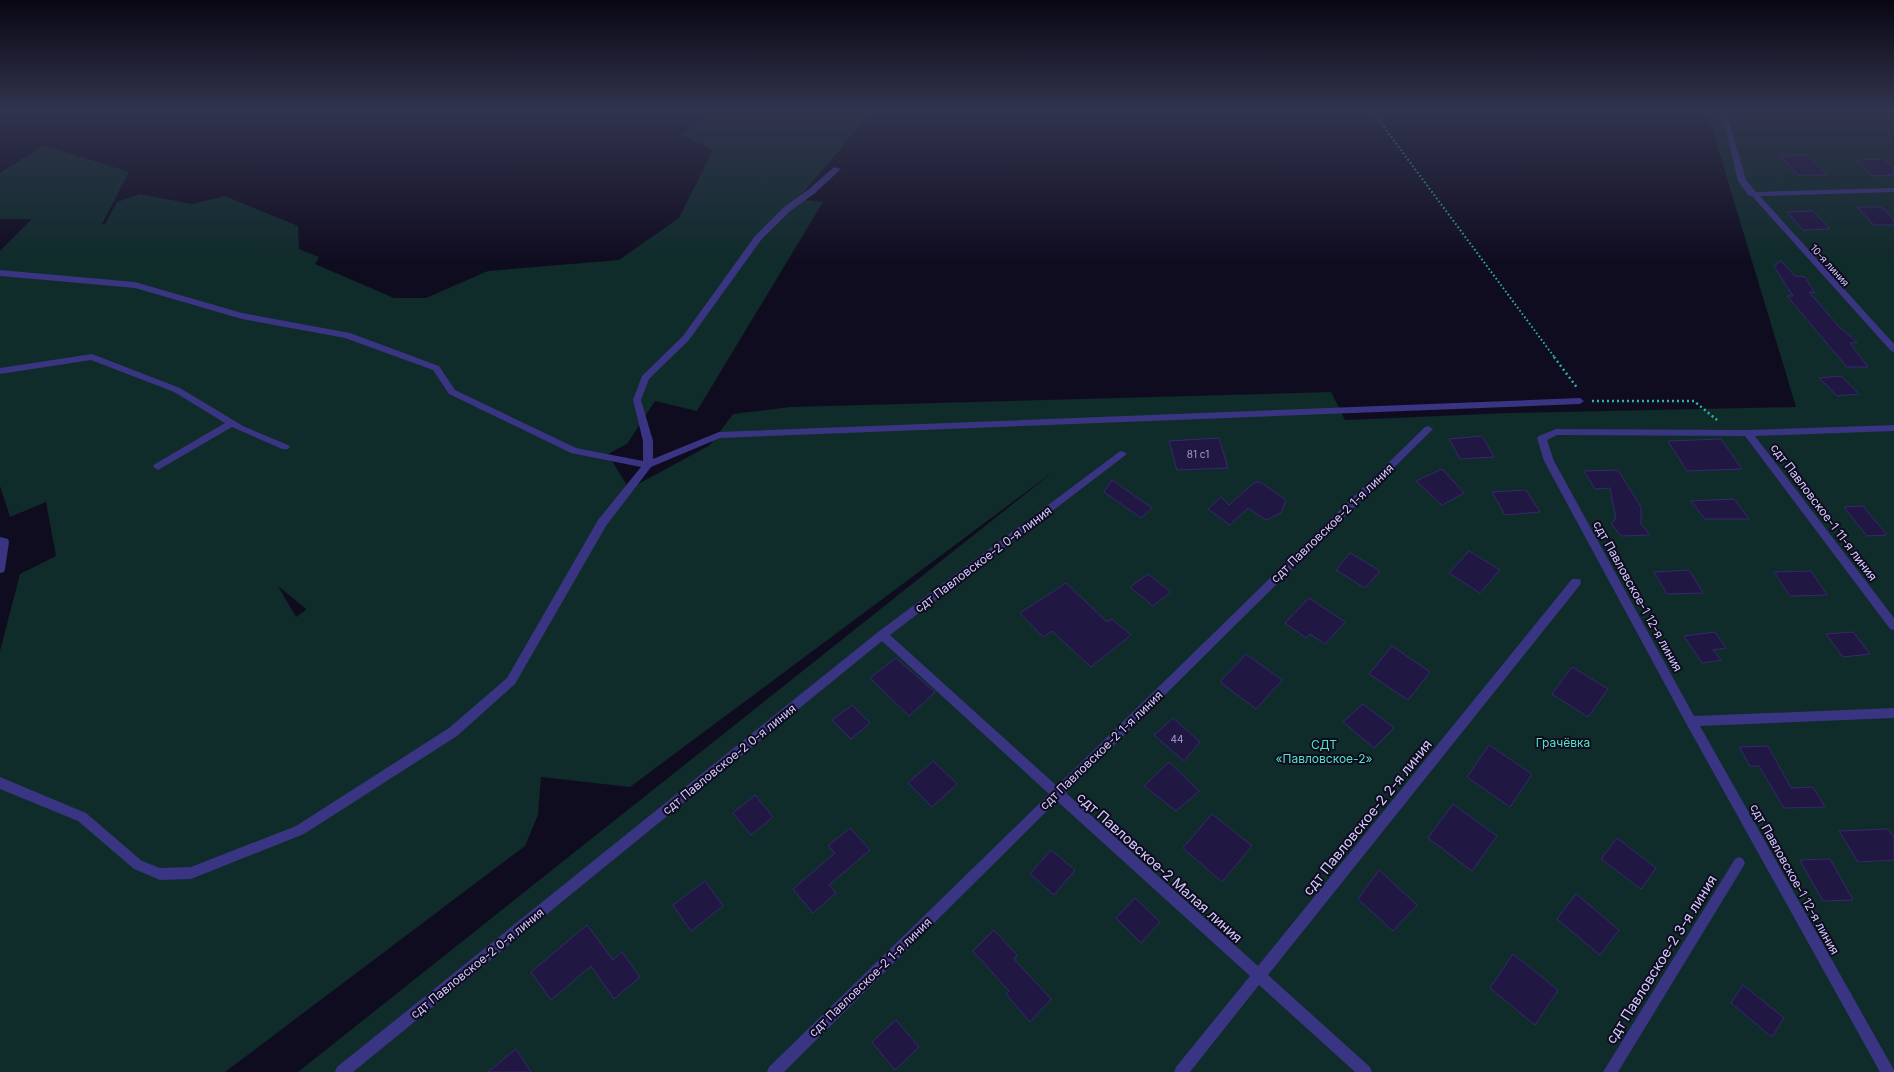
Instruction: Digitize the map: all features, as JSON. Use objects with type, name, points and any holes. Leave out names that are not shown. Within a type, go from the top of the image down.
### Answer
[{"type":"street","name":"10-я линия","points":[[1737,161],[1742,181],[1752,194],[1894,349]]},
{"type":"street","points":[[648,465],[648,441],[637,400],[646,378],[686,338],[758,238],[786,210],[812,191],[837,169]]},
{"type":"street","points":[[1752,194],[1894,190]]},
{"type":"street","points":[[0,273],[135,285],[242,316],[347,335],[436,368],[452,392],[574,451],[648,465]]},
{"type":"street","points":[[0,371],[92,357],[177,390],[232,423],[285,447]]},
{"type":"street","points":[[0,783],[82,817],[138,865],[160,874],[192,873],[300,830],[453,732],[511,681],[602,523],[648,465],[719,435],[1580,401]]},
{"type":"street","points":[[158,466],[232,423]]},
{"type":"street","name":"сдт Павловское-1 12-я линия","points":[[1888,1072],[1691,721],[1549,461],[1542,438],[1556,432],[1748,433],[1894,428]]},
{"type":"street","name":"сдт Павловское-2 1-я линия","points":[[774,1072],[1428,429]]},
{"type":"street","name":"сдт Павловское-1 11-я линия","points":[[1748,433],[1894,626]]},
{"type":"street","name":"сдт Павловское-2 0-я линия","points":[[342,1072],[882,635],[1122,454]]},
{"type":"street","points":[[0,541],[4,542],[0,569]]},
{"type":"street","name":"сдт Павловское-2 2-я линия","points":[[1181,1072],[1576,582]]},
{"type":"street","name":"сдт Павловское-2 Малая линия","points":[[882,635],[1365,1072]]},
{"type":"street","points":[[1691,721],[1894,713]]},
{"type":"street","name":"сдт Павловское-2 3-я линия","points":[[1610,1072],[1739,863]]},
{"type":"path","points":[[1408,161],[1578,390],[1580,401],[1694,401],[1732,433]]},
{"type":"green space","points":[[19,161],[94,161],[129,172],[102,224],[105,224],[117,202],[140,194],[192,204],[225,196],[298,226],[299,249],[319,257],[315,264],[394,298],[426,298],[488,271],[619,260],[679,218],[707,161],[830,161],[798,199],[823,202],[697,411],[655,401],[627,444],[608,454],[629,489],[710,445],[733,414],[790,407],[1331,392],[1345,420],[1509,413],[1796,407],[1722,161],[1894,161],[1894,1072],[298,1072],[1053,472],[630,787],[541,777],[538,815],[525,846],[225,1072],[0,1072],[0,651],[20,574],[56,556],[46,502],[10,517],[0,486],[0,375],[3,371],[0,371],[0,251],[32,219],[0,219],[0,173]],"holes":[[[278,586],[306,609],[296,617]]]},
{"type":"building","points":[[1785,161],[1814,161],[1827,175],[1798,175]]},
{"type":"building","points":[[1858,161],[1886,161],[1894,168],[1894,175],[1873,176]]},
{"type":"building","points":[[1857,207],[1882,207],[1894,220],[1894,225],[1874,225]]},
{"type":"building","points":[[1813,211],[1830,229],[1803,230],[1787,212]]},
{"type":"building","points":[[1781,261],[1795,276],[1805,277],[1815,293],[1809,292],[1840,328],[1857,342],[1850,343],[1868,367],[1847,367],[1787,296],[1793,296],[1774,266]]},
{"type":"building","points":[[1841,376],[1859,394],[1837,396],[1819,378]]},
{"type":"building","points":[[1482,436],[1494,457],[1460,459],[1449,439]]},
{"type":"building","points":[[1219,438],[1228,468],[1177,470],[1169,441]]},
{"type":"building","points":[[1721,439],[1742,469],[1687,471],[1668,441]]},
{"type":"building","points":[[1442,469],[1464,493],[1442,505],[1416,481]]},
{"type":"building","points":[[1618,470],[1641,507],[1641,524],[1650,535],[1621,536],[1611,523],[1616,519],[1610,488],[1595,489],[1584,471]]},
{"type":"building","points":[[1112,480],[1152,508],[1141,518],[1104,492]]},
{"type":"building","points":[[1255,482],[1260,482],[1286,500],[1281,513],[1266,520],[1248,508],[1230,525],[1208,509],[1221,497],[1229,505]]},
{"type":"building","points":[[1526,490],[1540,512],[1505,515],[1492,492]]},
{"type":"building","points":[[1734,499],[1749,519],[1705,519],[1691,501]]},
{"type":"building","points":[[1863,506],[1887,535],[1867,536],[1844,507]]},
{"type":"building","points":[[1469,551],[1500,570],[1480,593],[1449,573]]},
{"type":"building","points":[[1350,553],[1380,571],[1365,588],[1336,570]]},
{"type":"building","points":[[1689,570],[1703,593],[1667,594],[1654,572]]},
{"type":"building","points":[[1811,571],[1827,595],[1790,596],[1774,572]]},
{"type":"building","points":[[1148,574],[1171,592],[1153,606],[1130,587]]},
{"type":"building","points":[[1066,583],[1107,622],[1112,619],[1131,635],[1091,667],[1052,631],[1043,637],[1020,613]]},
{"type":"building","points":[[1309,598],[1345,622],[1325,644],[1310,634],[1306,638],[1285,623]]},
{"type":"building","points":[[1715,632],[1726,648],[1713,650],[1721,660],[1702,663],[1684,636]]},
{"type":"building","points":[[1853,632],[1870,654],[1843,657],[1826,634]]},
{"type":"building","points":[[1392,646],[1430,672],[1408,700],[1369,674]]},
{"type":"building","points":[[1246,654],[1282,680],[1256,709],[1220,682]]},
{"type":"building","points":[[896,658],[935,692],[909,716],[870,678]]},
{"type":"building","points":[[1572,667],[1608,689],[1588,717],[1552,694]]},
{"type":"building","points":[[1363,704],[1394,728],[1374,748],[1343,722]]},
{"type":"building","points":[[852,705],[870,723],[851,739],[832,720]]},
{"type":"building","points":[[1173,718],[1200,742],[1184,761],[1154,735]]},
{"type":"building","points":[[1489,745],[1532,774],[1510,807],[1467,777]]},
{"type":"building","points":[[1768,746],[1791,788],[1813,787],[1825,807],[1784,808],[1759,766],[1750,766],[1739,747]]},
{"type":"building","points":[[933,761],[957,784],[932,807],[908,783]]},
{"type":"building","points":[[1169,762],[1199,791],[1176,811],[1144,786]]},
{"type":"building","points":[[755,795],[773,817],[751,835],[733,813]]},
{"type":"building","points":[[1453,804],[1497,836],[1472,871],[1428,838]]},
{"type":"building","points":[[1212,814],[1252,846],[1222,882],[1183,848]]},
{"type":"building","points":[[850,828],[870,850],[829,885],[836,893],[813,913],[793,889],[835,853],[828,846]]},
{"type":"building","points":[[1888,829],[1894,838],[1894,860],[1858,862],[1839,831]]},
{"type":"building","points":[[1617,838],[1656,868],[1641,889],[1601,859]]},
{"type":"building","points":[[1051,850],[1075,870],[1054,895],[1030,874]]},
{"type":"building","points":[[1830,859],[1853,900],[1823,901],[1800,860]]},
{"type":"building","points":[[1379,870],[1417,905],[1393,931],[1358,899]]},
{"type":"building","points":[[705,881],[723,906],[691,931],[673,905]]},
{"type":"building","points":[[1576,894],[1619,930],[1600,955],[1557,919]]},
{"type":"building","points":[[1135,898],[1160,922],[1141,943],[1116,918]]},
{"type":"building","points":[[587,925],[613,960],[622,952],[640,977],[614,999],[591,966],[551,1000],[531,972]]},
{"type":"building","points":[[994,930],[1017,955],[1014,959],[1051,999],[1030,1022],[1006,994],[1009,991],[973,951]]},
{"type":"building","points":[[1513,954],[1558,990],[1535,1025],[1490,988]]},
{"type":"building","points":[[1743,985],[1784,1018],[1772,1037],[1731,1003]]},
{"type":"building","points":[[896,1020],[919,1047],[895,1070],[872,1042]]},
{"type":"building","points":[[516,1049],[531,1072],[488,1072]]},
{"type":"park label","name":"Грачёвка","points":[[1563,742]]},
{"type":"park label","name":"СДТ «Павловское-2»","points":[[1324,751]]}]
